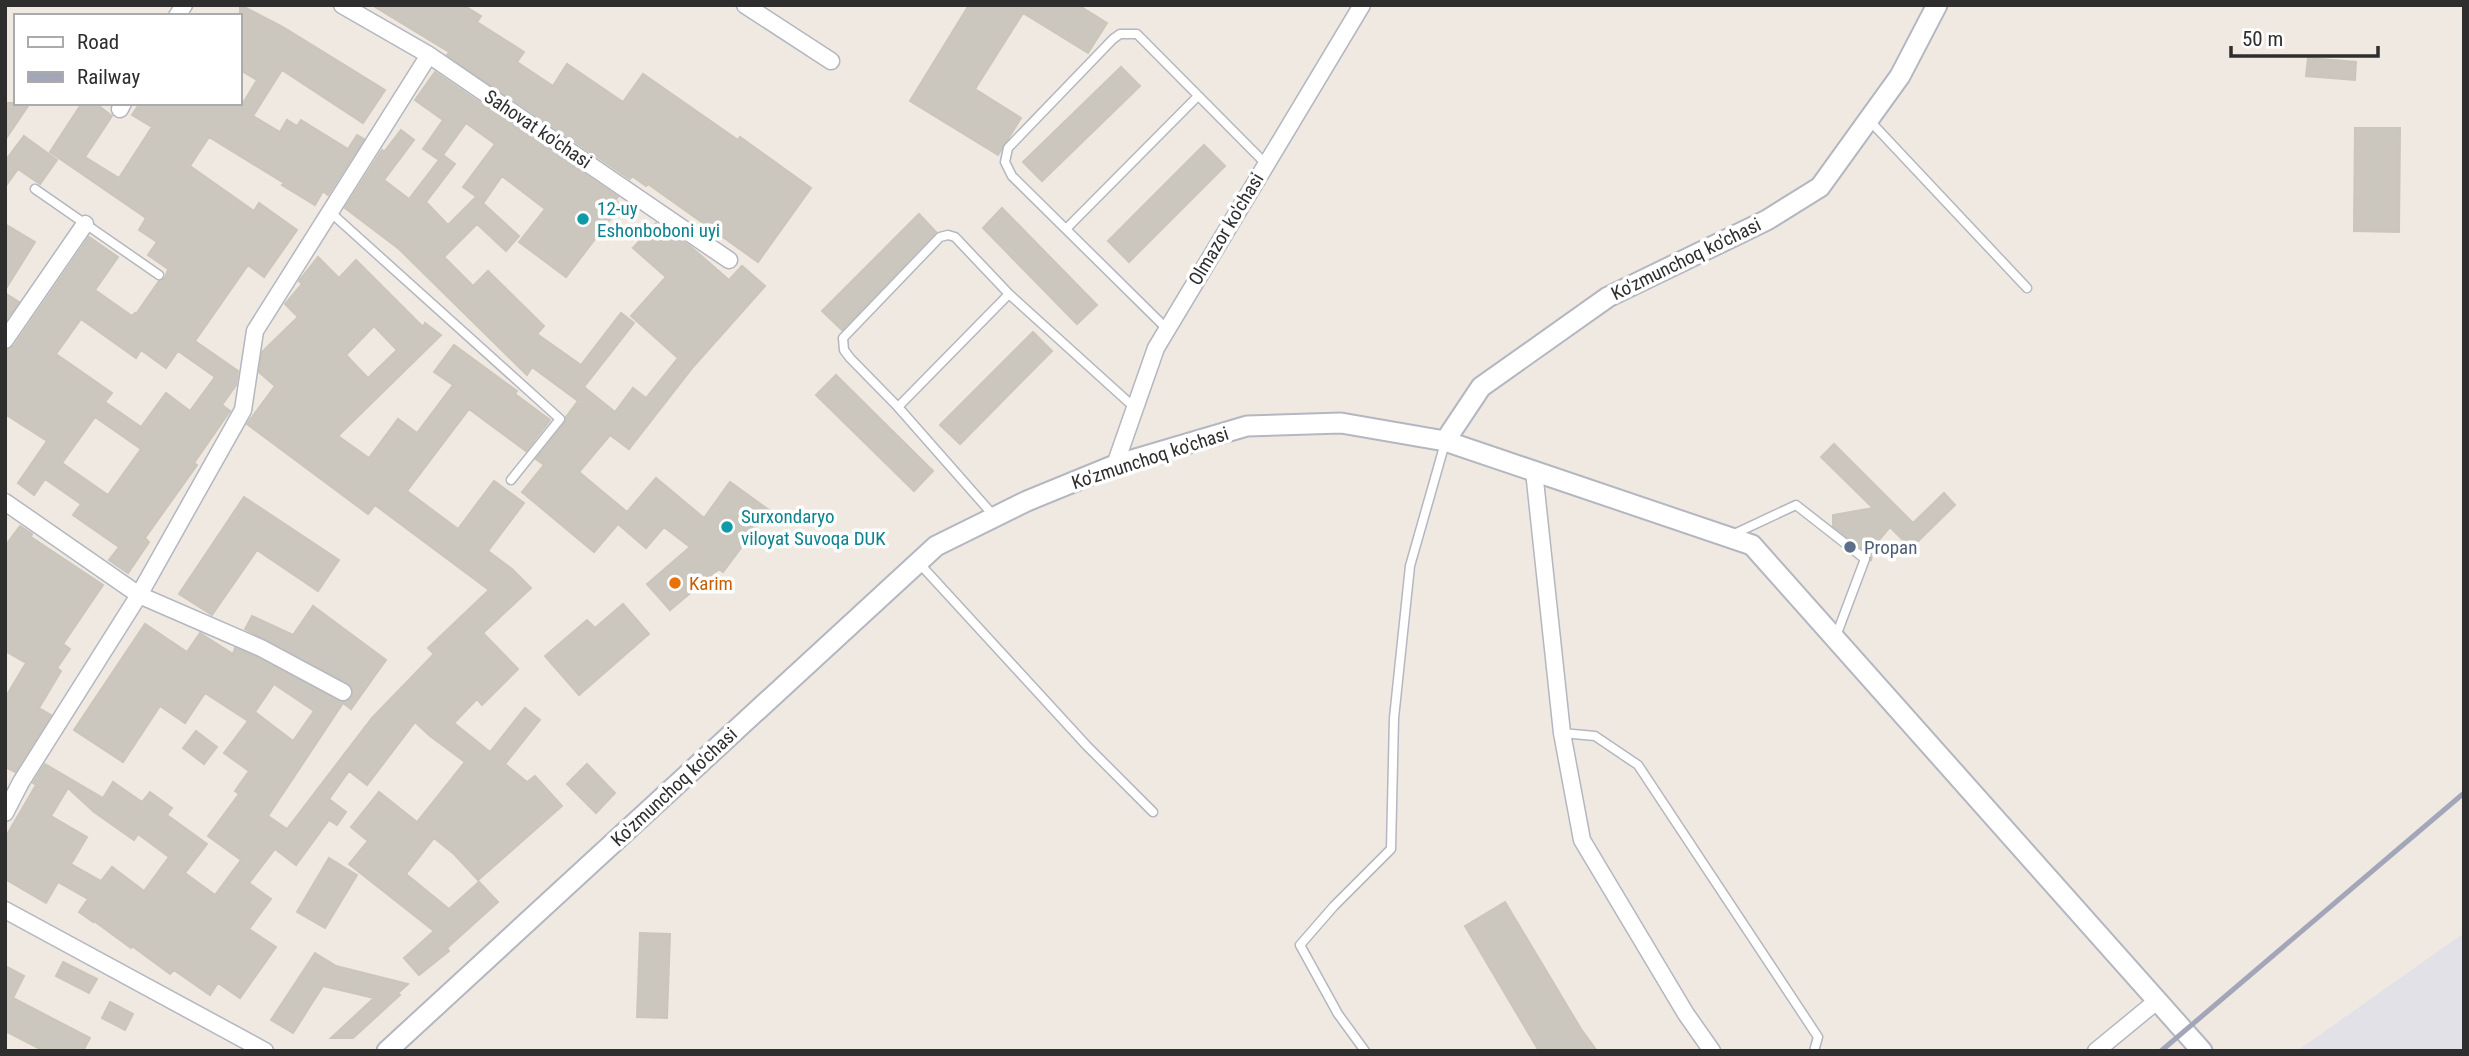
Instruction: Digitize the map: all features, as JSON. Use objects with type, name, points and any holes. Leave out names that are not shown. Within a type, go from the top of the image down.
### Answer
[{"type":"street","name":"Sahovat ko'chasi","points":[[342,5],[429,55],[729,260]]},
{"type":"street","points":[[745,5],[831,61]]},
{"type":"street","name":"Olmazor ko'chasi","points":[[1115,465],[1156,348],[1362,5]]},
{"type":"street","name":"Ko'zmunchoq ko'chasi","points":[[387,1051],[936,545],[1027,501],[1115,465],[1247,426],[1341,424],[1446,441],[1481,387],[1608,297],[1767,220],[1820,187],[1900,76],[1937,5]]},
{"type":"street","points":[[5,813],[21,782],[139,595],[243,410],[255,331],[429,55]]},
{"type":"street","points":[[5,340],[85,224]]},
{"type":"street","points":[[1446,441],[1752,545],[2202,1051]]},
{"type":"street","points":[[1534,471],[1562,733],[1583,840],[1685,1014],[1712,1051]]},
{"type":"street","points":[[5,502],[139,595],[261,648],[343,692]]},
{"type":"street","points":[[5,910],[265,1051]]},
{"type":"street","points":[[2096,1051],[2158,1000]]},
{"type":"lane","points":[[1167,329],[1012,176],[1005,162],[1008,148],[1113,39],[1120,34],[1137,34],[1265,163]]},
{"type":"lane","points":[[1066,229],[1198,96]]},
{"type":"lane","points":[[1869,120],[2027,288]]},
{"type":"lane","points":[[35,189],[159,275]]},
{"type":"lane","points":[[329,211],[561,419],[511,480]]},
{"type":"lane","points":[[995,517],[898,407],[850,358],[842,344],[843,338],[940,237],[956,237],[1009,294],[1135,408]]},
{"type":"lane","points":[[898,407],[1009,294]]},
{"type":"lane","points":[[1365,1051],[1338,1014],[1300,944],[1391,849],[1394,718],[1410,566],[1446,441]]},
{"type":"lane","points":[[1730,537],[1796,505],[1865,559],[1835,639]]},
{"type":"lane","points":[[918,562],[1087,746],[1153,812]]},
{"type":"lane","points":[[1562,733],[1595,736],[1638,765],[1818,1037],[1814,1051]]},
{"type":"shaded area","points":[[2464,933],[2464,1051],[2297,1051]]},
{"type":"building","points":[[240,5],[283,27],[385,90],[363,123],[282,70],[253,116],[280,132],[287,120],[297,126],[301,120],[348,149],[357,135],[364,139],[328,195],[323,191],[315,205],[209,137],[190,166],[254,211],[259,203],[297,230],[264,277],[248,265],[195,341],[238,371],[236,385],[222,405],[230,411],[194,463],[197,465],[145,538],[149,542],[128,573],[109,560],[119,547],[73,515],[81,504],[45,479],[34,495],[18,483],[47,441],[5,414],[5,350],[14,346],[89,237],[118,257],[95,290],[132,316],[159,281],[165,278],[168,269],[148,255],[157,242],[139,230],[146,218],[50,152],[81,105],[98,105],[112,116],[85,157],[119,178],[152,127],[132,115],[139,105],[242,105],[257,80],[242,71]],"holes":[[[81,319],[136,358],[141,350],[166,368],[178,351],[215,377],[190,411],[166,393],[141,427],[105,402],[112,393],[56,354]],[[95,417],[141,449],[108,495],[62,463]]]},
{"type":"building","points":[[372,5],[463,5],[481,16],[477,22],[524,52],[517,62],[553,86],[567,64],[623,102],[643,74],[738,140],[740,137],[811,188],[758,262],[648,184],[646,186],[632,176],[630,179],[447,55],[449,52]]},
{"type":"building","points":[[969,5],[1078,5],[1107,23],[1088,53],[1023,13],[975,89],[1021,118],[998,155],[910,101]]},
{"type":"building","points":[[2308,58],[2356,62],[2355,80],[2306,76]]},
{"type":"building","points":[[1121,67],[1140,86],[1042,181],[1023,162]]},
{"type":"building","points":[[435,72],[618,197],[615,200],[621,205],[566,277],[519,242],[545,209],[502,176],[484,202],[463,187],[495,144],[466,123],[443,155],[455,164],[426,202],[448,225],[476,197],[519,236],[506,251],[477,224],[444,257],[473,286],[488,271],[544,326],[537,334],[581,365],[621,313],[634,323],[584,387],[615,412],[633,388],[646,398],[678,358],[631,316],[666,277],[633,248],[656,223],[691,247],[729,280],[742,266],[765,286],[693,367],[629,449],[610,435],[579,472],[627,512],[656,478],[704,518],[730,482],[769,510],[723,572],[719,569],[670,610],[647,584],[690,547],[664,527],[646,548],[618,524],[594,552],[522,492],[544,465],[536,459],[565,423],[566,417],[578,401],[532,367],[527,375],[399,249],[345,208],[382,150],[384,152],[401,130],[414,140],[384,180],[409,199],[439,160],[423,149],[443,120],[415,100]]},
{"type":"building","points":[[5,103],[29,105],[5,140]]},
{"type":"building","points":[[2355,128],[2400,128],[2399,232],[2354,231]]},
{"type":"building","points":[[24,136],[57,160],[40,184],[18,169],[5,187],[5,161]]},
{"type":"building","points":[[1204,145],[1225,166],[1129,262],[1108,241]]},
{"type":"building","points":[[1002,208],[1097,305],[1077,324],[983,228]]},
{"type":"building","points":[[919,214],[936,232],[842,330],[822,311]]},
{"type":"building","points":[[5,224],[35,242],[5,290]]},
{"type":"building","points":[[318,257],[339,278],[356,260],[423,327],[425,323],[441,335],[338,436],[369,458],[398,419],[417,433],[453,385],[434,372],[454,345],[517,391],[515,394],[550,420],[526,451],[469,409],[407,491],[458,529],[494,481],[524,503],[488,551],[531,588],[483,633],[518,669],[482,705],[477,699],[454,723],[490,752],[525,708],[540,720],[505,764],[527,782],[535,776],[562,806],[478,880],[454,854],[434,838],[406,874],[449,909],[479,882],[498,902],[447,948],[449,951],[419,975],[404,958],[434,931],[349,864],[368,841],[351,827],[379,792],[417,822],[465,762],[415,722],[367,785],[349,771],[329,799],[346,812],[337,825],[329,820],[296,865],[275,849],[249,883],[271,899],[249,929],[276,947],[240,998],[218,983],[210,995],[174,970],[170,974],[79,912],[88,899],[58,882],[46,903],[5,879],[5,838],[45,764],[103,798],[113,782],[142,802],[150,792],[172,808],[167,815],[207,844],[185,873],[215,895],[241,860],[208,836],[239,794],[235,791],[249,771],[224,753],[248,721],[205,693],[185,723],[160,706],[123,762],[74,730],[145,624],[187,652],[200,633],[233,654],[235,648],[256,657],[343,702],[353,696],[351,686],[245,629],[252,616],[293,635],[313,606],[386,660],[351,709],[343,703],[268,816],[287,829],[372,718],[434,654],[428,648],[489,590],[375,505],[368,514],[247,424],[275,386],[259,372],[262,352],[298,317],[285,304],[302,284],[299,281]],"holes":[[[374,326],[397,350],[368,378],[346,355]],[[274,684],[314,711],[293,741],[255,712]],[[68,788],[94,812],[134,840],[138,834],[169,857],[144,891],[112,867],[101,881],[71,864],[87,837],[51,816]]]},
{"type":"building","points":[[5,293],[19,302],[5,321]]},
{"type":"building","points":[[1033,332],[1052,351],[960,444],[940,425]]},
{"type":"building","points":[[836,375],[933,471],[914,491],[816,395]]},
{"type":"building","points":[[1834,444],[1913,523],[1944,493],[1955,505],[1911,548],[1890,527],[1873,547],[1871,561],[1869,554],[1833,526],[1833,515],[1873,508],[1821,457]]},
{"type":"building","points":[[244,497],[339,560],[318,591],[257,550],[212,615],[179,594]]},
{"type":"building","points":[[20,526],[32,534],[31,537],[103,585],[63,644],[70,649],[57,668],[61,671],[39,708],[51,715],[15,772],[5,767],[5,698],[26,663],[5,651],[5,546]]},
{"type":"building","points":[[623,604],[649,634],[579,695],[545,656],[587,620],[595,628]]},
{"type":"building","points":[[196,731],[217,747],[204,764],[183,748]]},
{"type":"building","points":[[587,764],[615,793],[596,813],[567,784]]},
{"type":"building","points":[[329,858],[357,875],[325,928],[297,912]]},
{"type":"building","points":[[1505,902],[1597,1051],[1539,1051],[1465,926]]},
{"type":"building","points":[[640,933],[670,934],[667,1018],[637,1017]]},
{"type":"building","points":[[315,953],[336,966],[408,984],[398,993],[400,995],[353,1038],[331,1038],[374,998],[323,986],[293,1033],[271,1020]]},
{"type":"building","points":[[63,962],[97,979],[89,993],[56,976]]},
{"type":"building","points":[[5,966],[24,976],[13,998],[90,1038],[83,1051],[44,1051],[5,1031]]},
{"type":"building","points":[[110,1002],[133,1014],[125,1030],[102,1018]]},
{"type":"railway","points":[[2161,1051],[2464,793]]},
{"type":"place","name":"12-uy Eshonboboni uyi","points":[[583,219]]},
{"type":"place","name":"Surxondaryo viloyat Suvoqa DUK","points":[[727,527]]},
{"type":"place","name":"Propan","points":[[1850,547]]},
{"type":"place","name":"Karim","points":[[675,583]]}]
